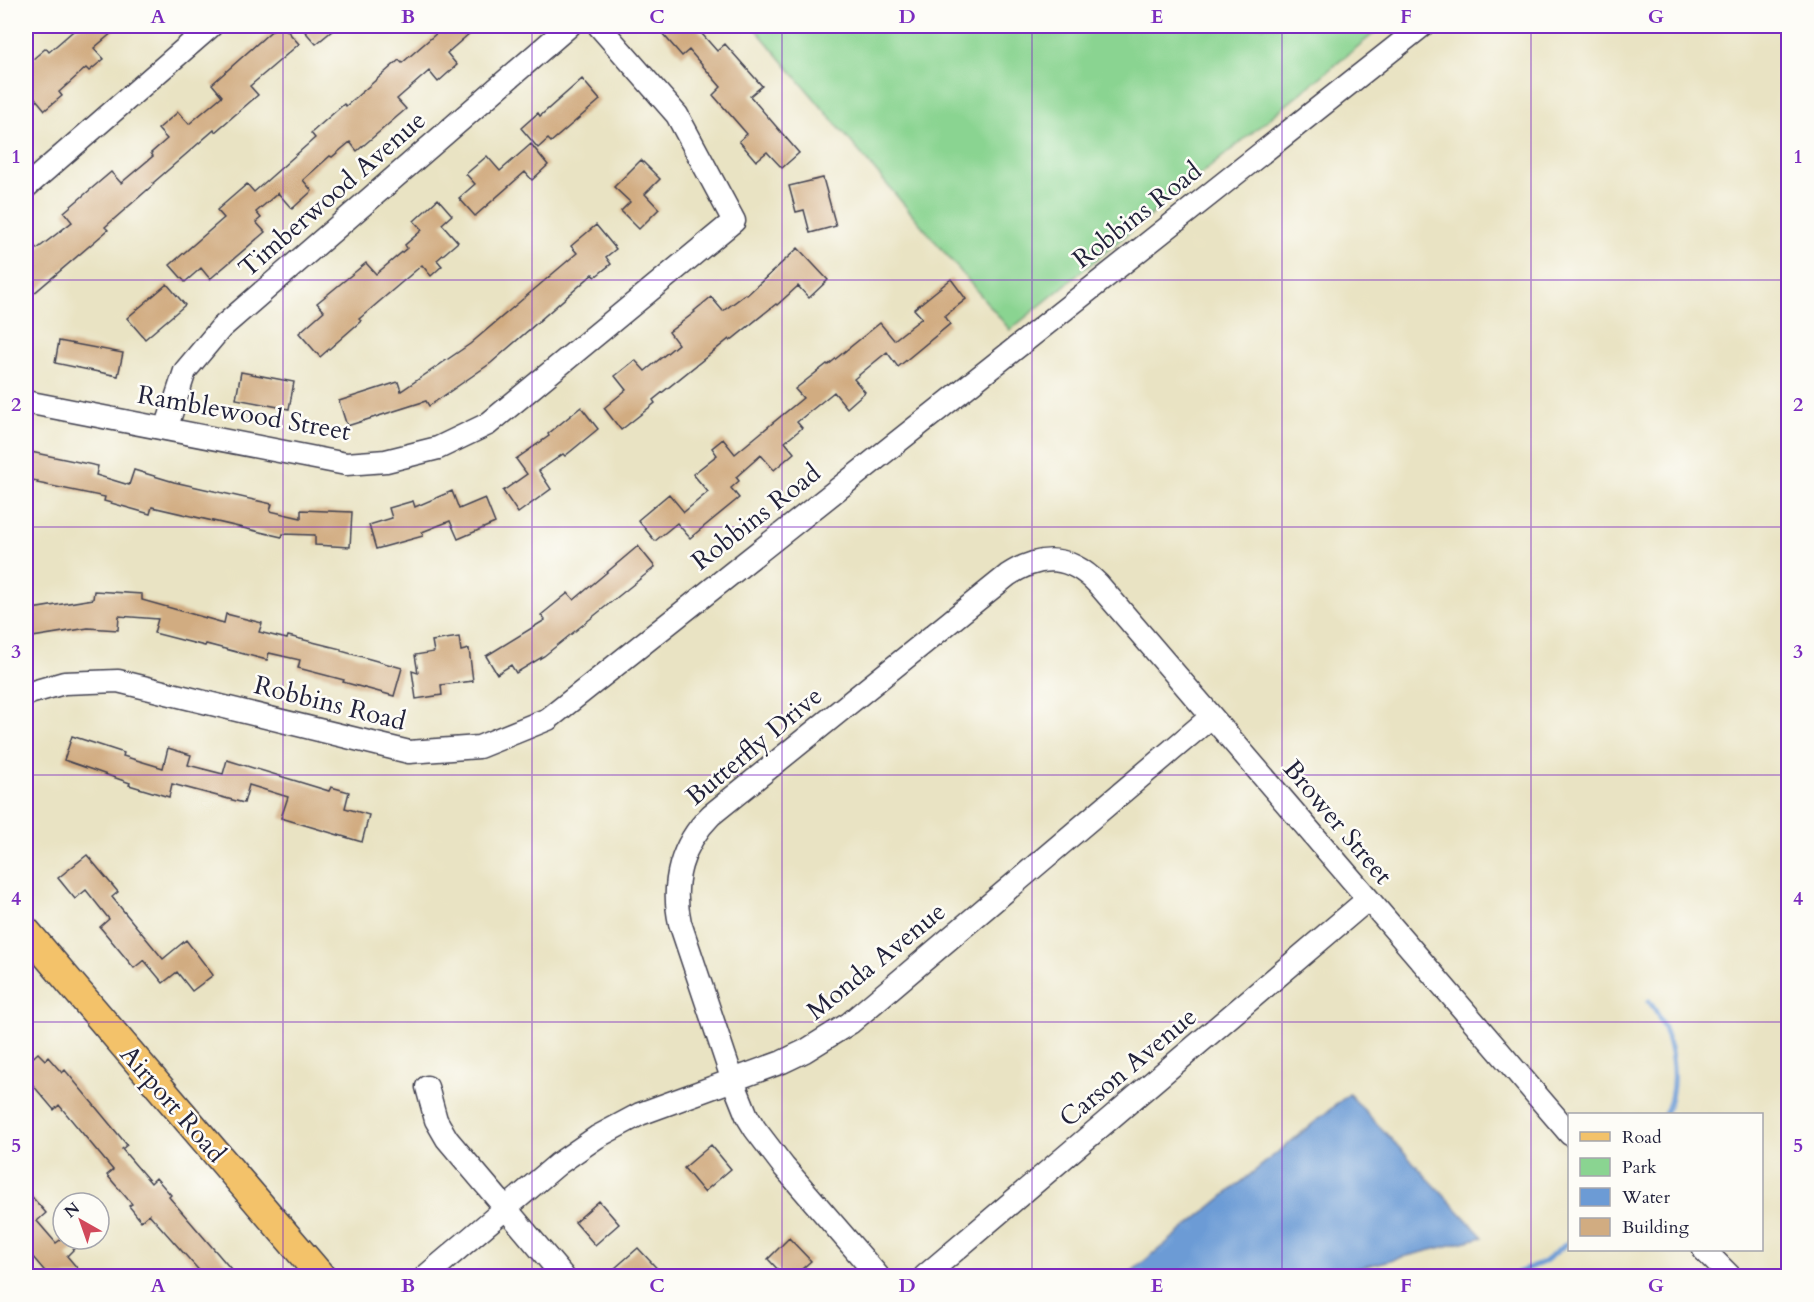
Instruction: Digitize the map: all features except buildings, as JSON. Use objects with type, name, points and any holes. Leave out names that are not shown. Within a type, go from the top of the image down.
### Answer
[{"type":"main road","name":"Airport Road","points":[[26,931],[321,1276]]},
{"type":"street","points":[[26,187],[211,26]]},
{"type":"street","name":"Timberwood Avenue","points":[[166,429],[185,371],[221,328],[569,26]]},
{"type":"street","name":"Ramblewood Street","points":[[26,402],[346,464],[386,460],[438,448],[488,424],[734,221],[677,115],[599,26]]},
{"type":"street","name":"Robbins Road","points":[[26,694],[64,683],[118,681],[409,752],[479,747],[548,719],[1422,26]]},
{"type":"street","name":"Brower Street","points":[[1055,560],[1078,567],[1098,584],[1568,1133]]},
{"type":"street","name":"Butterfly Drive","points":[[878,1276],[771,1151],[749,1120],[733,1081],[681,928],[676,909],[677,876],[690,840],[711,815],[1008,575],[1031,563],[1055,560]]},
{"type":"street","name":"Monda Avenue","points":[[426,1276],[569,1156],[619,1124],[794,1057],[850,1023],[1211,717]]},
{"type":"street","name":"Carson Avenue","points":[[925,1276],[1367,900]]},
{"type":"street","points":[[427,1087],[430,1104],[447,1140],[563,1276]]},
{"type":"street","points":[[1705,1251],[1730,1276]]},
{"type":"green space","points":[[753,26],[1383,26],[1010,330]]},
{"type":"water","points":[[1349,1094],[1483,1237],[1327,1276],[1126,1276]]},
{"type":"waterway","points":[[1649,1001],[1663,1027],[1672,1056],[1673,1086],[1665,1113]]},
{"type":"waterway","points":[[1510,1276],[1544,1262],[1568,1243]]}]
